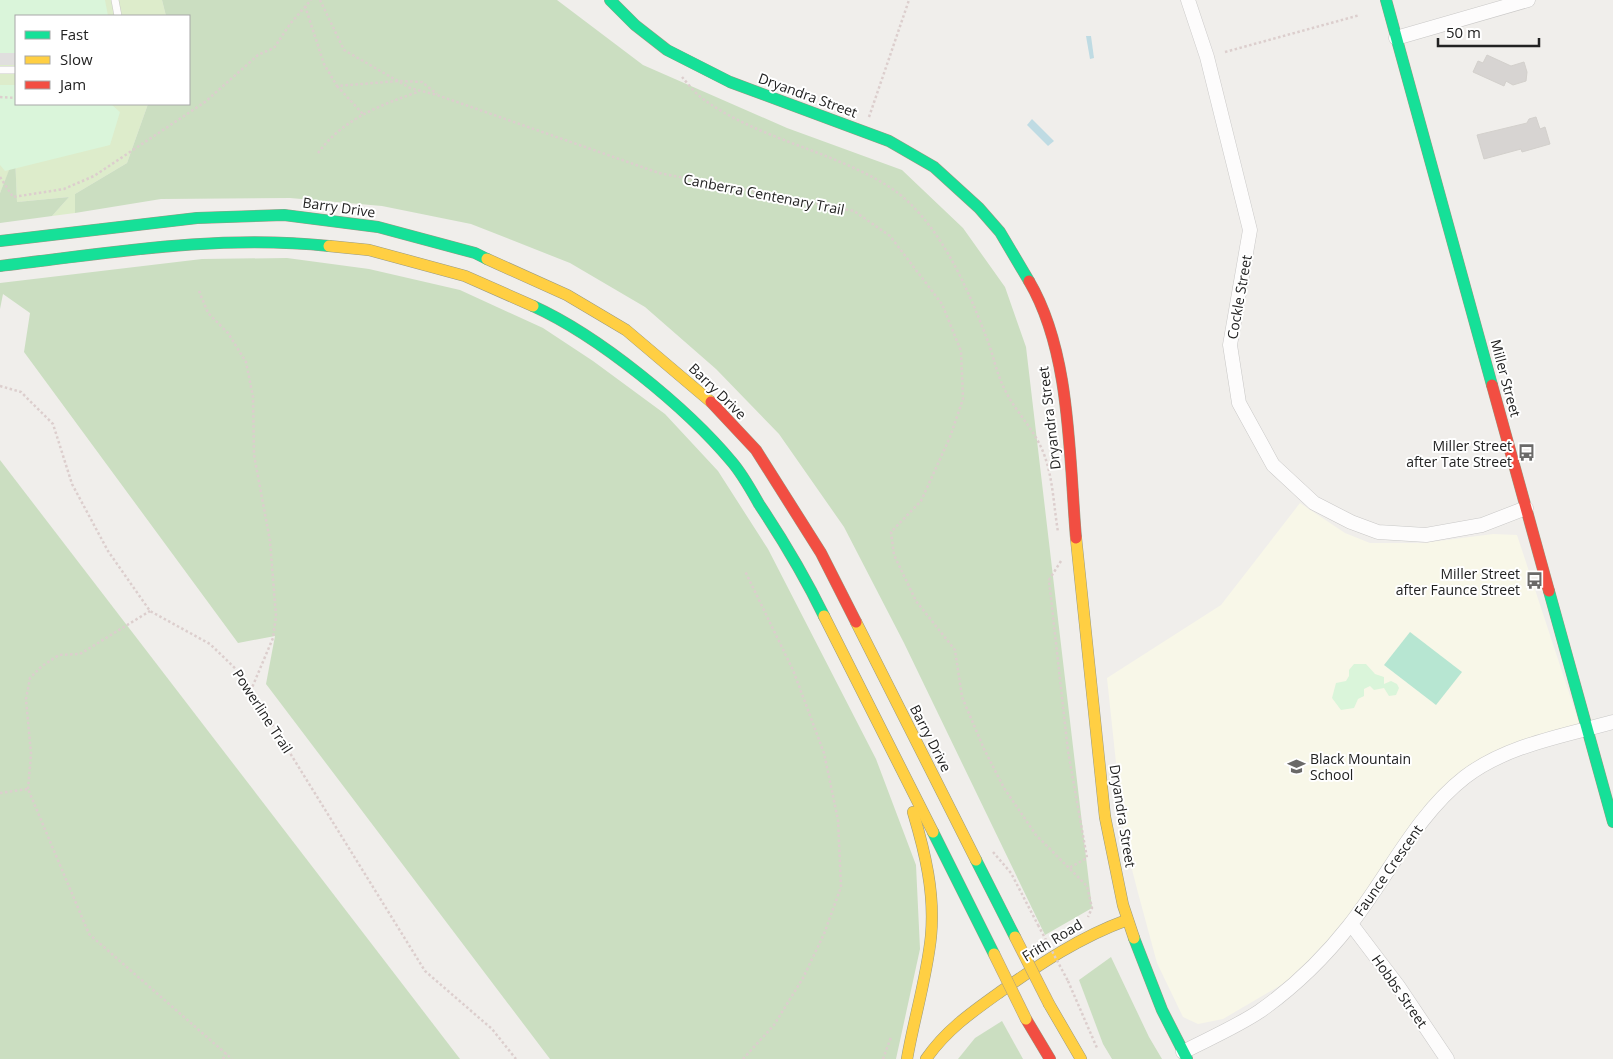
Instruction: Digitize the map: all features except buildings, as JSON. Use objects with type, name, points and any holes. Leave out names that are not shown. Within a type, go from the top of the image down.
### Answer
[{"type":"main road","name":"Dryandra Street","points":[[610,0],[635,25],[667,50],[730,82],[889,140],[934,168],[980,208],[1000,232],[1042,303],[1056,353],[1064,395],[1079,567],[1105,817],[1119,888],[1128,920],[1152,987],[1185,1056]]},
{"type":"main road","name":"Miller Street","points":[[1386,0],[1613,822]]},
{"type":"main road","name":"Barry Drive","points":[[0,241],[207,217],[284,215],[378,228],[475,253],[567,295],[626,330],[704,394],[756,450],[821,553],[1048,1004],[1081,1059]]},
{"type":"main road","points":[[0,266],[199,242],[284,240],[369,250],[465,276],[547,313],[602,348],[675,403],[733,463],[800,566],[896,755],[1026,1019],[1050,1059]]},
{"type":"main road","points":[[896,755],[924,852],[931,894],[932,917],[928,956],[907,1059]]},
{"type":"main road","name":"Frith Road","points":[[926,1059],[953,1025],[1070,944],[1128,920]]},
{"type":"main road","name":"Frith Road","points":[[940,1059],[996,995]]},
{"type":"street","name":"Cockle Street","points":[[1188,0],[1206,57],[1250,230],[1230,345],[1239,403],[1273,465],[1314,503],[1351,522],[1378,532],[1426,535],[1482,525],[1526,508]]},
{"type":"street","points":[[1396,38],[1528,0]]},
{"type":"street","name":"Faunce Crescent","points":[[1185,1056],[1258,1012],[1296,984],[1326,954],[1351,924],[1430,811],[1465,778],[1493,761],[1537,742],[1613,722]]},
{"type":"street","name":"Hobbs Street","points":[[1351,924],[1398,986],[1447,1059]]},
{"type":"lane","points":[[115,0],[118,15]]},
{"type":"lane","points":[[0,70],[15,70]]},
{"type":"path","points":[[0,177],[13,197],[64,189],[94,176],[205,102],[258,55],[274,48],[290,24],[310,0]]},
{"type":"path","name":"Canberra Centenary Trail","points":[[320,0],[344,50],[420,92],[437,94],[659,173],[854,211],[890,236],[942,304],[961,351],[963,399],[950,437],[921,501],[891,532],[894,555],[916,601],[955,650],[962,697],[984,749],[1004,788],[1036,835],[1087,886],[1092,908],[1085,924]]},
{"type":"path","points":[[868,121],[909,0]]},
{"type":"path","points":[[305,6],[324,64],[337,86],[363,114]]},
{"type":"path","points":[[1225,52],[1360,15]]},
{"type":"path","points":[[677,72],[702,98],[749,127],[810,148],[888,186],[926,219],[959,275],[988,339],[1002,384],[1013,406],[1030,428],[1045,458],[1060,541]]},
{"type":"path","points":[[337,86],[398,81],[422,82],[437,94]]},
{"type":"path","points":[[318,154],[327,140],[363,114],[420,92]]},
{"type":"path","points":[[0,97],[15,98]]},
{"type":"path","points":[[199,291],[208,313],[228,333],[246,362],[253,397],[254,455],[270,541],[276,616],[273,638],[251,690]]},
{"type":"path","name":"Powerline Trail","points":[[0,386],[21,392],[53,424],[77,492],[108,551],[150,611],[210,644],[241,674],[425,971],[492,1029],[516,1059]]},
{"type":"path","points":[[1063,559],[1050,580],[1068,751],[1088,858],[1069,868]]},
{"type":"path","points":[[743,1059],[774,1026],[803,978],[824,934],[840,887],[838,820],[824,753],[793,670],[745,572]]},
{"type":"path","points":[[150,611],[80,654],[59,655],[42,666],[30,678],[26,699],[31,754],[28,789],[90,934],[232,1059]]},
{"type":"path","points":[[0,793],[28,789]]},
{"type":"path","points":[[1038,925],[1068,981],[1098,1051]]},
{"type":"path","points":[[1045,948],[1053,942]]},
{"type":"path","points":[[223,1059],[226,1053]]},
{"type":"shaded area","points":[[0,53],[15,53],[15,65],[0,65]]},
{"type":"shaded area","name":"Black Mountain School","points":[[1300,503],[1345,533],[1370,543],[1423,543],[1493,534],[1517,535],[1580,726],[1462,774],[1321,951],[1293,978],[1223,1019],[1198,1024],[1183,1017],[1157,963],[1137,889],[1124,838],[1107,678],[1221,605]]},
{"type":"green space","points":[[0,0],[162,0],[166,15],[15,15],[15,105],[148,105],[127,163],[75,194],[75,213],[52,216],[69,197],[17,202],[15,157],[0,193]]},
{"type":"green space","points":[[0,0],[105,0],[108,15],[15,15],[15,53],[0,53]]},
{"type":"green space","points":[[162,0],[557,0],[643,65],[787,128],[902,170],[963,228],[1005,287],[1026,347],[1092,908],[1045,935],[904,643],[844,527],[779,434],[716,369],[645,307],[570,263],[471,224],[382,206],[290,198],[161,199],[75,213],[75,194],[127,163],[148,105],[190,105],[190,15],[166,15]]},
{"type":"green space","points":[[0,85],[15,85],[15,105],[112,105],[120,112],[110,145],[5,171],[0,165]]},
{"type":"green space","points":[[15,155],[17,202],[69,197],[52,216],[0,223],[0,193]]},
{"type":"green space","points":[[287,258],[369,269],[460,290],[543,328],[593,361],[665,414],[718,471],[768,549],[876,759],[916,865],[920,949],[896,1059],[550,1059],[266,684],[275,636],[238,643],[24,352],[30,313],[3,294],[0,309],[0,283],[202,259]]},
{"type":"green space","points":[[0,460],[460,1059],[0,1059]]},
{"type":"green space","points":[[1410,632],[1462,672],[1436,705],[1384,665]]},
{"type":"green space","points":[[1354,664],[1366,664],[1375,674],[1384,677],[1384,684],[1391,681],[1397,684],[1399,688],[1396,695],[1389,696],[1384,688],[1374,690],[1370,686],[1364,689],[1364,696],[1358,699],[1354,708],[1341,710],[1332,698],[1336,683],[1346,681],[1349,676],[1349,670]]},
{"type":"green space","points":[[1111,957],[1149,1037],[1162,1059],[1112,1059],[1103,1044],[1079,980]]},
{"type":"green space","points":[[1002,1021],[1023,1059],[958,1059],[975,1038]]},
{"type":"water","points":[[1086,36],[1091,36],[1094,58],[1090,59]]},
{"type":"water","points":[[1032,119],[1054,141],[1048,146],[1027,125]]},
{"type":"traffic: fast","points":[[610,0],[635,25],[667,50],[730,82],[889,141],[934,167],[979,208],[1000,232],[1029,281]]},
{"type":"traffic: fast","points":[[1386,0],[1492,385]]},
{"type":"traffic: fast","points":[[0,241],[197,218],[284,215],[378,227],[475,253],[487,259]]},
{"type":"traffic: fast","points":[[0,266],[123,251],[205,244],[246,242],[329,246]]},
{"type":"traffic: fast","points":[[533,306],[559,319],[613,354],[666,396],[713,441],[743,477],[777,531],[824,616]]},
{"type":"traffic: fast","points":[[1549,591],[1613,822]]},
{"type":"traffic: fast","points":[[933,832],[994,954]]},
{"type":"traffic: fast","points":[[976,860],[1015,937]]},
{"type":"traffic: fast","points":[[1134,938],[1162,1010],[1187,1059]]},
{"type":"traffic: slow","points":[[329,246],[369,250],[465,276],[533,306]]},
{"type":"traffic: slow","points":[[487,259],[567,295],[626,330],[711,402]]},
{"type":"traffic: slow","points":[[1076,538],[1105,817],[1123,905],[1134,938]]},
{"type":"traffic: slow","points":[[824,616],[933,832]]},
{"type":"traffic: slow","points":[[856,622],[976,860]]},
{"type":"traffic: slow","points":[[907,1059],[927,967],[932,920],[928,873],[913,812]]},
{"type":"traffic: slow","points":[[926,1059],[942,1039],[960,1022],[1045,961],[1093,934],[1127,920]]},
{"type":"traffic: slow","points":[[1015,937],[1049,1004]]},
{"type":"traffic: slow","points":[[994,954],[1026,1019]]},
{"type":"traffic: slow","points":[[1049,1004],[1081,1059]]},
{"type":"traffic: jam","points":[[1029,281],[1043,309],[1053,340],[1060,372],[1066,405],[1076,538]]},
{"type":"traffic: jam","points":[[1492,385],[1549,591]]},
{"type":"traffic: jam","points":[[711,402],[756,450],[821,553],[856,622]]},
{"type":"traffic: jam","points":[[1026,1019],[1050,1059]]},
{"type":"place","name":"Miller Street after Tate Street","points":[[1526,453]]},
{"type":"place","name":"Miller Street after Faunce Street","points":[[1534,581]]},
{"type":"place","name":"Black Mountain School","points":[[1296,766]]}]
